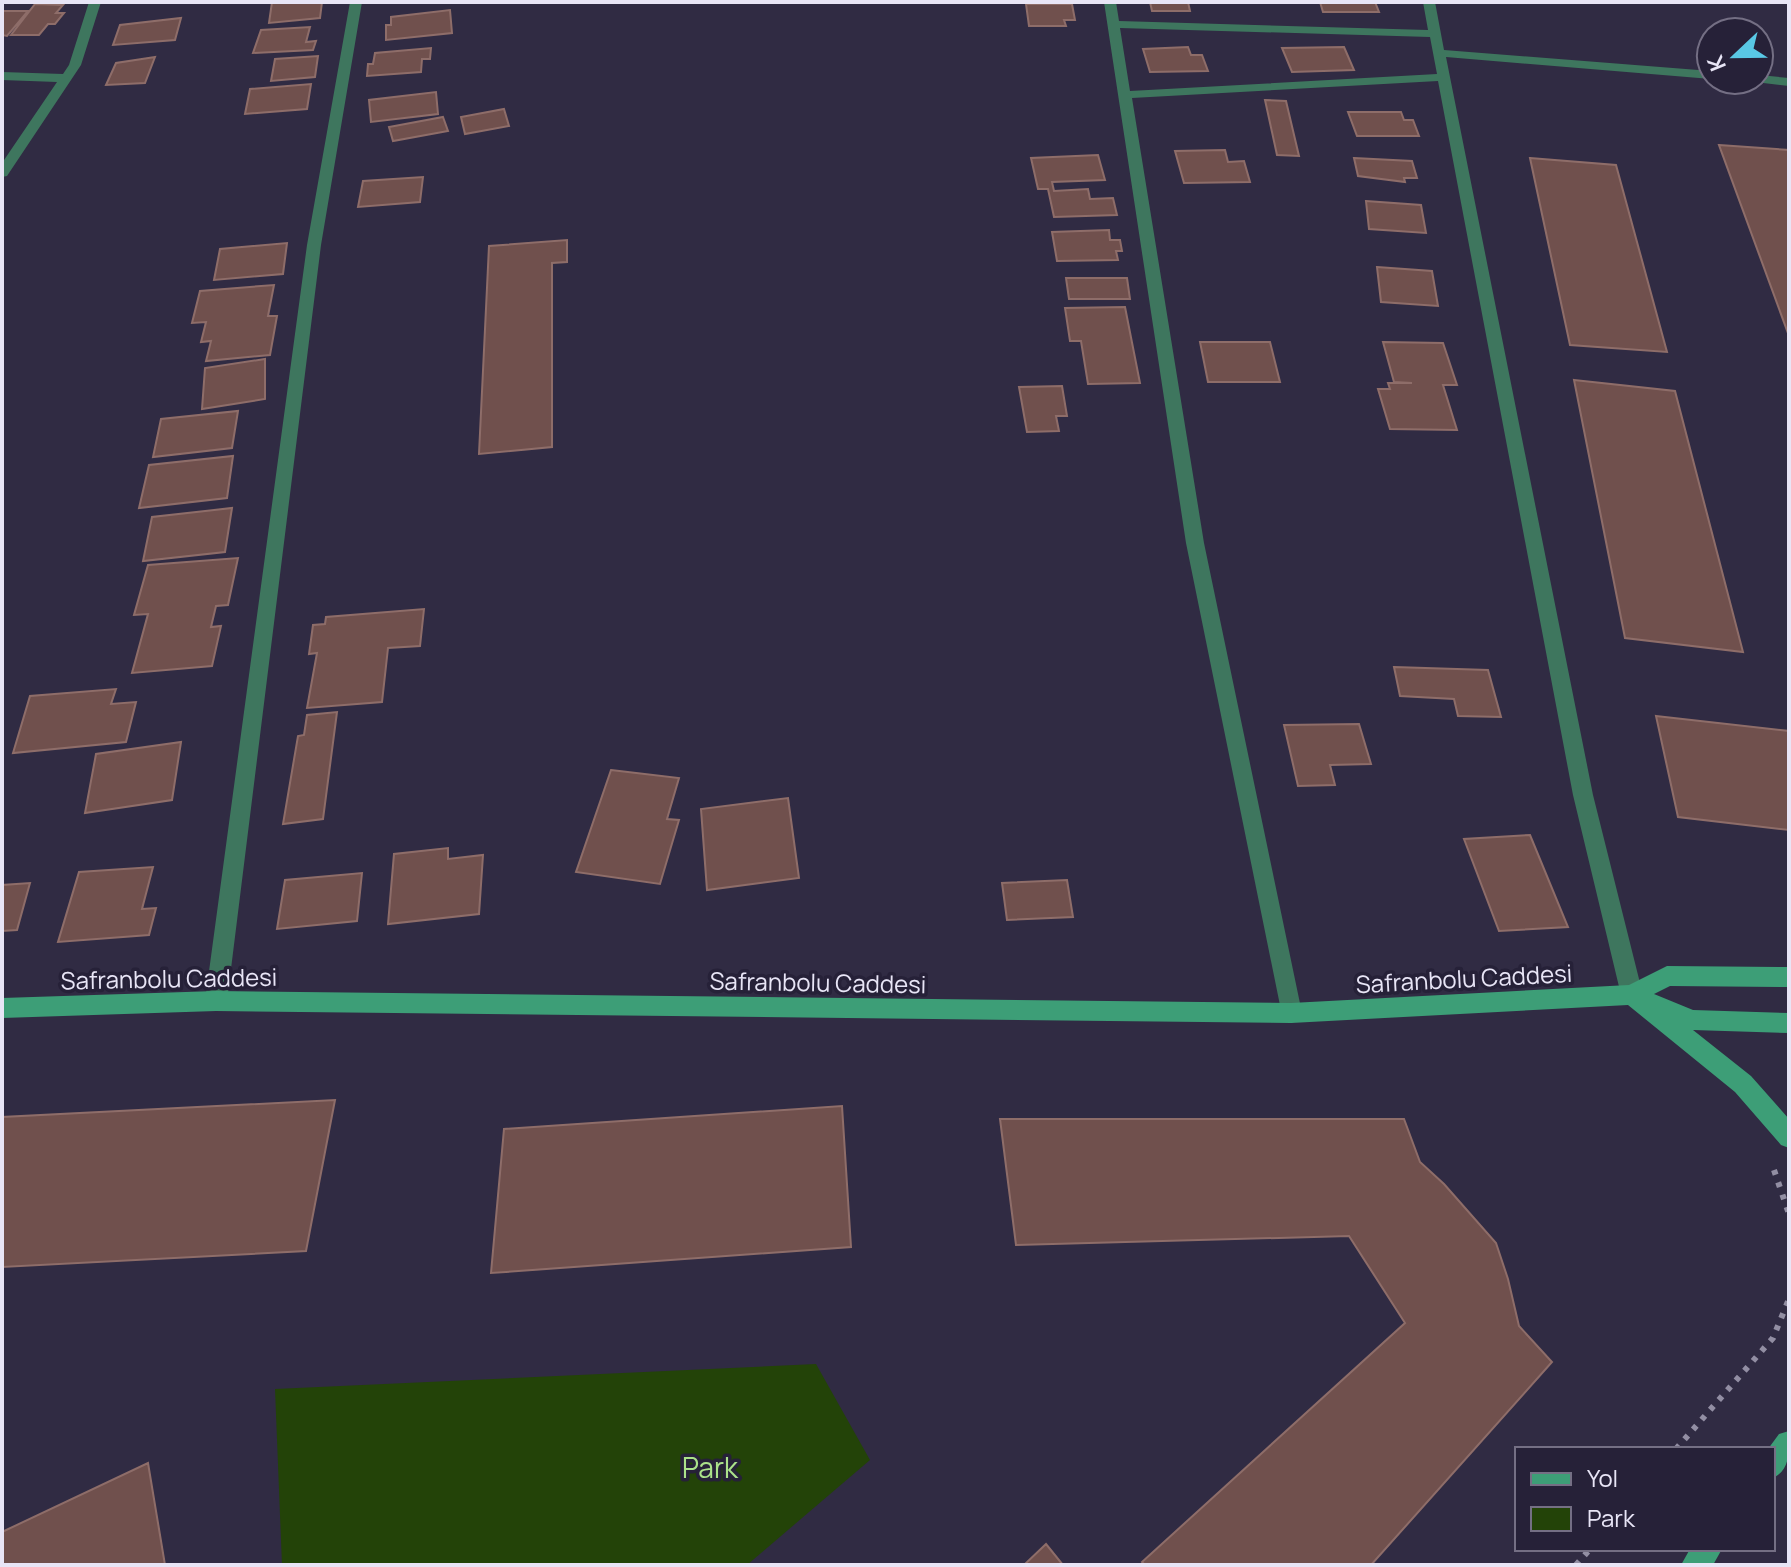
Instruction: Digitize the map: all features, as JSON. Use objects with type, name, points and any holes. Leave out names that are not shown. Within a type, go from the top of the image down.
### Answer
[{"type":"street","points":[[2,173],[75,65],[95,2]]},
{"type":"street","points":[[216,1001],[314,245],[356,2]]},
{"type":"street","points":[[1110,2],[1195,543],[1291,1013]]},
{"type":"street","points":[[1429,2],[1580,780],[1632,995],[1743,1084],[1789,1137]]},
{"type":"street","points":[[1114,24],[1435,34]]},
{"type":"street","points":[[1438,53],[1695,74]]},
{"type":"street","points":[[2,76],[66,78]]},
{"type":"street","points":[[1125,95],[1443,77]]},
{"type":"street","name":"Safranbolu Caddesi","points":[[2,1008],[216,1001],[1291,1013],[1632,995],[1667,976],[1789,977]]},
{"type":"street","name":"Safranbolu Caddesi","points":[[1632,995],[1692,1020],[1789,1023]]},
{"type":"street","points":[[1775,1462],[1789,1444]]},
{"type":"path","points":[[1773,1166],[1789,1214]]},
{"type":"path","points":[[1678,1447],[1773,1338],[1789,1299]]},
{"type":"green space","name":"Park","points":[[816,1364],[870,1460],[747,1565],[282,1565],[275,1389]]},
{"type":"building","points":[[272,2],[322,2],[320,18],[269,23]]},
{"type":"building","points":[[1150,2],[1188,2],[1190,11],[1152,11]]},
{"type":"building","points":[[1320,2],[1375,2],[1379,12],[1323,12]]},
{"type":"building","points":[[35,4],[63,5],[56,13],[64,13],[39,35],[11,35]]},
{"type":"building","points":[[1026,4],[1072,4],[1075,20],[1064,20],[1066,26],[1029,26]]},
{"type":"building","points":[[450,10],[452,33],[386,40],[386,25],[391,25],[391,17]]},
{"type":"building","points":[[2,11],[28,11],[7,36],[2,35]]},
{"type":"building","points":[[181,18],[175,40],[113,45],[120,25]]},
{"type":"building","points":[[310,27],[306,42],[316,41],[313,50],[253,53],[261,30]]},
{"type":"building","points":[[1188,47],[1191,55],[1202,55],[1208,71],[1150,72],[1143,49]]},
{"type":"building","points":[[1344,47],[1354,70],[1292,72],[1282,48]]},
{"type":"building","points":[[431,48],[430,59],[422,59],[421,72],[367,76],[368,64],[373,64],[375,53]]},
{"type":"building","points":[[318,56],[315,77],[271,81],[275,59]]},
{"type":"building","points":[[155,57],[145,83],[106,85],[116,63]]},
{"type":"building","points":[[311,84],[307,109],[245,114],[250,89]]},
{"type":"building","points":[[436,92],[438,114],[371,122],[369,100]]},
{"type":"building","points":[[1265,100],[1286,101],[1299,156],[1277,155]]},
{"type":"building","points":[[504,109],[509,126],[465,134],[461,117]]},
{"type":"building","points":[[1348,112],[1401,112],[1404,120],[1413,120],[1419,136],[1357,136]]},
{"type":"building","points":[[443,117],[448,131],[393,141],[389,127]]},
{"type":"building","points":[[1719,145],[1789,150],[1789,336]]},
{"type":"building","points":[[1225,150],[1228,162],[1244,161],[1250,182],[1184,183],[1175,151]]},
{"type":"building","points":[[1098,155],[1105,180],[1052,182],[1054,191],[1088,189],[1090,199],[1113,198],[1117,215],[1054,217],[1048,189],[1038,189],[1031,158]]},
{"type":"building","points":[[1354,158],[1412,161],[1417,178],[1404,178],[1405,182],[1358,176]]},
{"type":"building","points":[[1530,158],[1616,165],[1667,352],[1570,345]]},
{"type":"building","points":[[423,177],[420,202],[358,207],[363,181]]},
{"type":"building","points":[[1366,201],[1421,205],[1426,233],[1369,229]]},
{"type":"building","points":[[1109,230],[1110,240],[1120,240],[1122,251],[1116,251],[1118,260],[1057,261],[1052,232]]},
{"type":"building","points":[[567,240],[567,262],[552,263],[552,447],[479,454],[489,246]]},
{"type":"building","points":[[287,243],[283,274],[214,280],[220,249]]},
{"type":"building","points":[[1377,267],[1432,271],[1438,306],[1381,302]]},
{"type":"building","points":[[1066,278],[1127,278],[1130,299],[1069,299]]},
{"type":"building","points":[[274,285],[268,316],[277,316],[270,355],[206,361],[211,341],[201,342],[206,322],[192,323],[200,291]]},
{"type":"building","points":[[1125,307],[1140,383],[1088,384],[1081,341],[1070,341],[1065,308]]},
{"type":"building","points":[[1200,342],[1270,342],[1280,382],[1208,382]]},
{"type":"building","points":[[1383,342],[1443,343],[1457,385],[1443,385],[1457,430],[1390,429],[1378,389],[1390,389],[1388,383],[1412,383],[1394,382]]},
{"type":"building","points":[[265,359],[265,399],[202,409],[205,368]]},
{"type":"building","points":[[1574,380],[1675,391],[1743,652],[1625,638]]},
{"type":"building","points":[[1062,386],[1067,416],[1056,416],[1059,431],[1027,432],[1019,387]]},
{"type":"building","points":[[238,411],[232,448],[153,457],[161,419]]},
{"type":"building","points":[[233,456],[227,498],[139,508],[149,465]]},
{"type":"building","points":[[232,508],[225,552],[143,561],[152,517]]},
{"type":"building","points":[[238,558],[228,605],[216,606],[211,627],[221,626],[212,666],[132,673],[148,614],[134,615],[148,565]]},
{"type":"building","points":[[424,609],[420,646],[388,648],[382,702],[307,708],[317,653],[309,654],[313,625],[325,624],[326,617]]},
{"type":"building","points":[[1394,667],[1488,670],[1501,717],[1458,716],[1454,699],[1400,696]]},
{"type":"building","points":[[116,689],[111,704],[136,702],[126,742],[13,753],[30,696]]},
{"type":"building","points":[[337,712],[323,819],[283,824],[298,736],[304,735],[307,715]]},
{"type":"building","points":[[1656,716],[1789,731],[1789,830],[1678,817]]},
{"type":"building","points":[[1359,724],[1371,764],[1330,765],[1335,785],[1298,786],[1284,725]]},
{"type":"building","points":[[181,742],[172,800],[85,813],[96,754]]},
{"type":"building","points":[[611,770],[679,778],[667,819],[679,820],[660,884],[576,872]]},
{"type":"building","points":[[788,798],[799,878],[707,890],[701,809]]},
{"type":"building","points":[[1530,835],[1568,927],[1499,931],[1464,839]]},
{"type":"building","points":[[448,848],[448,859],[483,855],[479,914],[388,924],[394,854]]},
{"type":"building","points":[[153,867],[142,909],[156,908],[149,935],[58,942],[79,872]]},
{"type":"building","points":[[362,873],[357,921],[277,929],[285,880]]},
{"type":"building","points":[[1067,880],[1073,917],[1007,920],[1002,883]]},
{"type":"building","points":[[30,883],[17,930],[2,931],[2,885]]},
{"type":"building","points":[[335,1100],[306,1251],[2,1267],[2,1117]]},
{"type":"building","points":[[842,1106],[851,1247],[491,1273],[504,1129]]},
{"type":"building","points":[[1000,1119],[1404,1119],[1420,1162],[1444,1184],[1496,1243],[1519,1326],[1552,1362],[1371,1565],[1145,1565],[1142,1562],[1405,1323],[1349,1236],[1016,1245]]},
{"type":"building","points":[[148,1463],[165,1565],[2,1565],[2,1532]]},
{"type":"building","points":[[1046,1544],[1063,1565],[1024,1565]]}]
